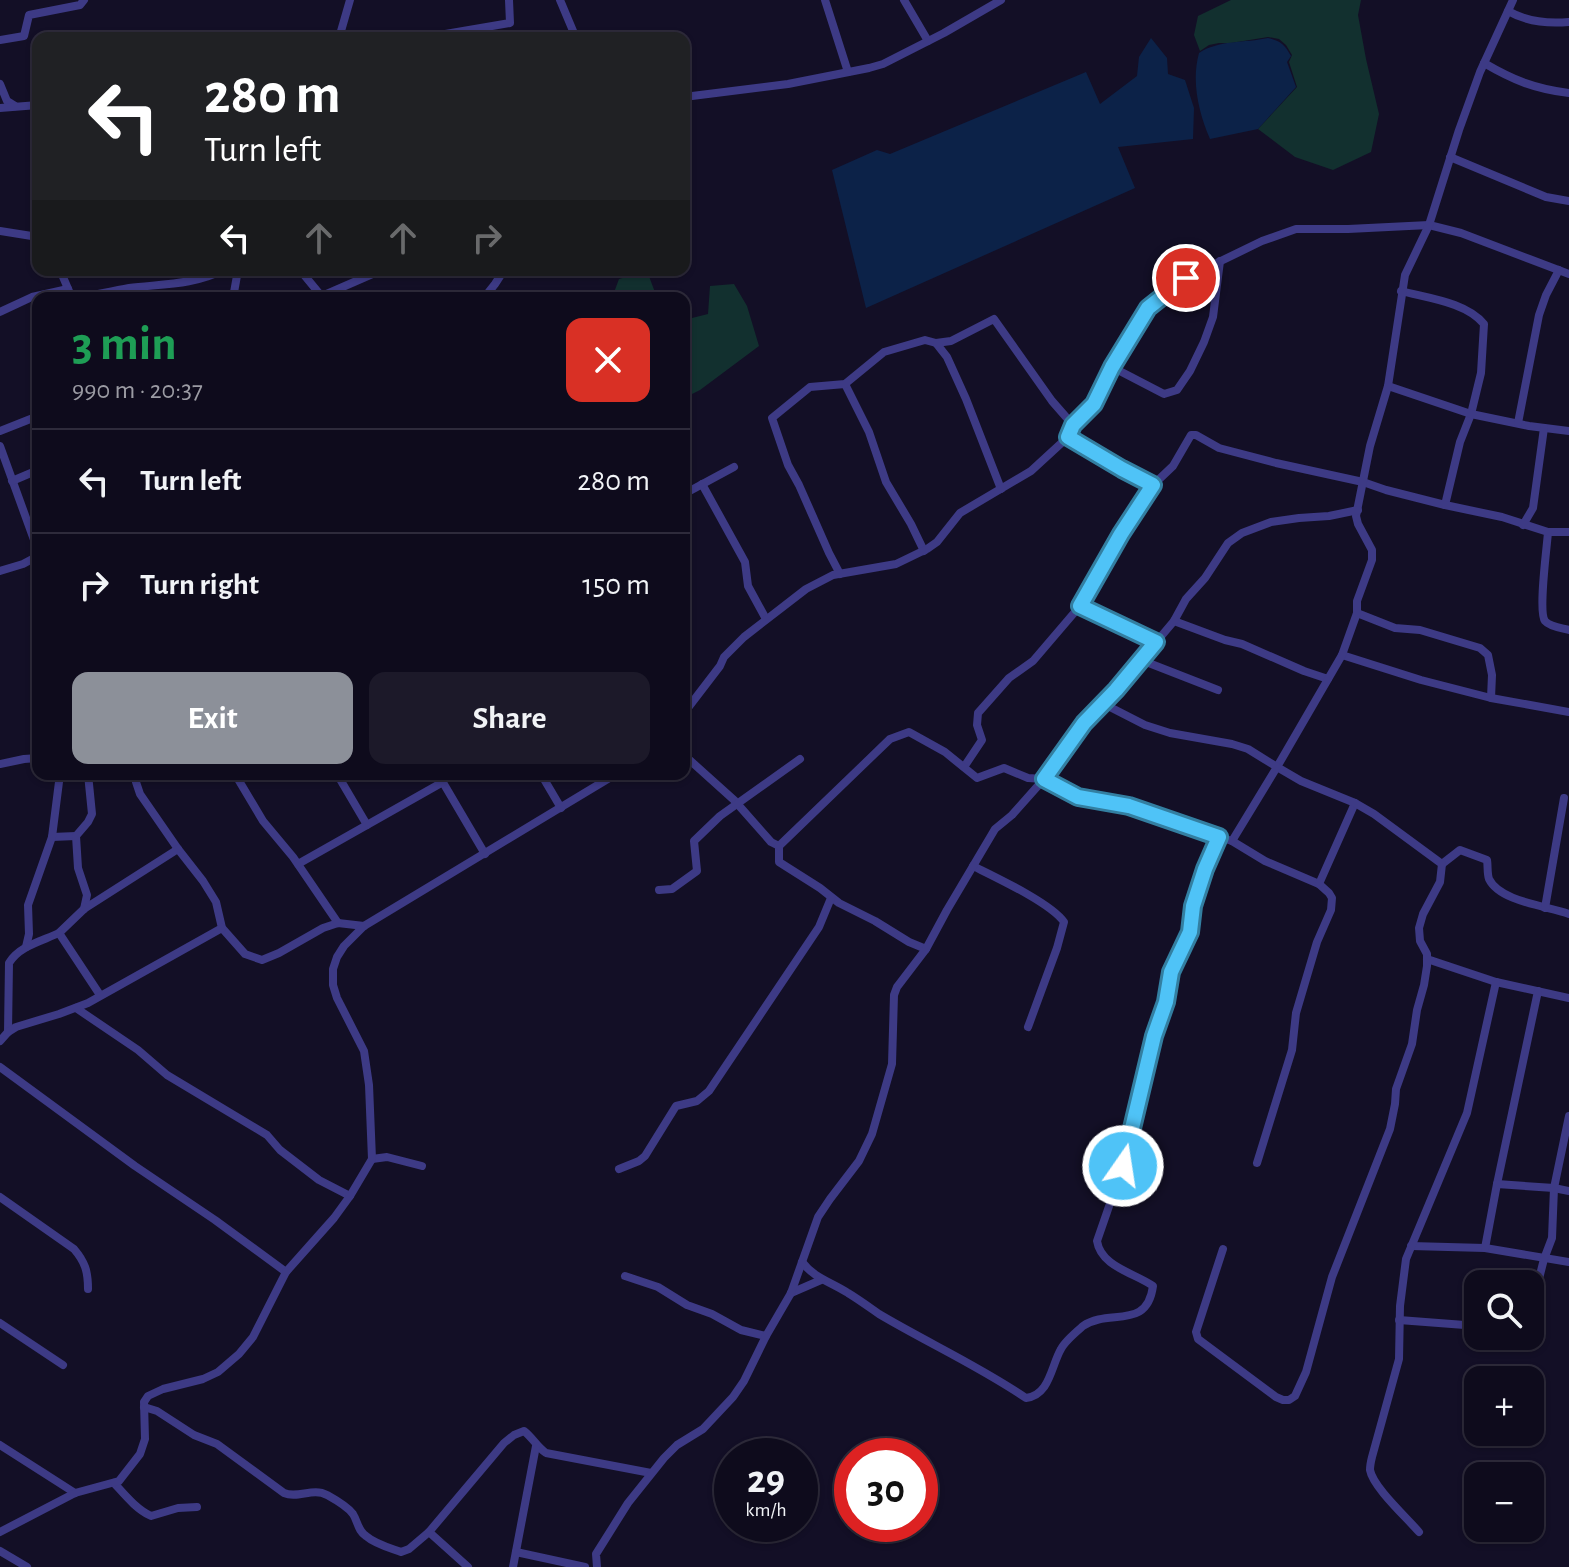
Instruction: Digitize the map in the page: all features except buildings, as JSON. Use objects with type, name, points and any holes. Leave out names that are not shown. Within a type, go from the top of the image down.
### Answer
[{"type":"street","points":[[0,40],[24,36],[29,15],[80,5],[84,0]]},
{"type":"street","points":[[341,32],[350,0]]},
{"type":"street","points":[[458,32],[510,23],[509,0]]},
{"type":"street","points":[[560,0],[573,32]]},
{"type":"street","points":[[825,0],[848,72]]},
{"type":"street","points":[[904,0],[928,41]]},
{"type":"street","points":[[690,96],[788,84],[883,64],[1001,0]]},
{"type":"street","points":[[1232,841],[1342,655],[1357,613],[1357,601],[1372,560],[1372,550],[1356,516],[1370,446],[1388,386],[1405,275],[1429,225],[1484,63],[1513,0]]},
{"type":"street","points":[[1508,11],[1528,20],[1569,22]]},
{"type":"street","points":[[1484,63],[1529,86],[1569,93]]},
{"type":"street","points":[[0,84],[7,101],[15,107]]},
{"type":"street","points":[[0,108],[32,106]]},
{"type":"street","points":[[1450,157],[1546,197],[1569,201]]},
{"type":"street","points":[[690,705],[724,657],[766,619],[806,589],[833,575],[896,564],[924,551],[937,542],[960,513],[1031,471],[1068,437],[1073,425],[1094,404],[1112,367],[1148,308],[1186,278],[1220,261],[1296,229],[1429,225],[1461,233],[1569,274]]},
{"type":"street","points":[[0,231],[32,236]]},
{"type":"street","points":[[1112,367],[1164,394],[1177,390],[1190,371],[1213,317],[1220,261]]},
{"type":"street","points":[[1518,423],[1539,315],[1559,270]]},
{"type":"street","points":[[111,292],[206,276]]},
{"type":"street","points":[[305,276],[319,292]]},
{"type":"street","points":[[334,292],[368,276]]},
{"type":"street","points":[[1401,291],[1457,307],[1484,324],[1481,373],[1445,505]]},
{"type":"street","points":[[0,312],[32,297]]},
{"type":"street","points":[[840,574],[788,465],[772,418],[810,387],[845,384],[884,352],[925,340],[936,343],[951,341],[994,319],[1052,401],[1073,425]]},
{"type":"street","points":[[936,343],[947,357],[966,399],[1001,489]]},
{"type":"street","points":[[845,384],[869,432],[886,482],[924,551]]},
{"type":"street","points":[[1388,386],[1471,414],[1569,431]]},
{"type":"street","points":[[0,431],[32,418]]},
{"type":"street","points":[[1523,525],[1533,508],[1544,428]]},
{"type":"street","points":[[964,767],[982,740],[977,725],[978,713],[1009,678],[1033,661],[1080,606],[1121,534],[1153,485],[1173,466],[1191,435],[1219,448],[1502,517],[1548,532],[1569,532]]},
{"type":"street","points":[[1068,437],[1153,485]]},
{"type":"street","points":[[0,446],[2,461],[32,537]]},
{"type":"street","points":[[690,491],[734,467]]},
{"type":"street","points":[[12,481],[32,473]]},
{"type":"street","points":[[702,484],[745,562],[748,586],[766,619]]},
{"type":"street","points":[[597,1567],[596,1554],[651,1473],[677,1445],[703,1429],[744,1381],[791,1293],[818,1217],[854,1169],[872,1134],[892,1064],[894,995],[897,987],[926,949],[995,829],[1044,779],[1084,723],[1104,704],[1174,621],[1186,599],[1205,578],[1228,543],[1242,533],[1282,520],[1358,510]]},
{"type":"street","points":[[28,525],[32,524]]},
{"type":"street","points":[[1548,532],[1543,615],[1549,624],[1569,630]]},
{"type":"street","points":[[0,571],[32,558]]},
{"type":"street","points":[[1080,606],[1156,642]]},
{"type":"street","points":[[1357,613],[1395,628],[1420,630],[1480,648],[1488,655],[1492,675],[1491,698]]},
{"type":"street","points":[[1174,621],[1242,644],[1328,679]]},
{"type":"street","points":[[1342,655],[1491,698],[1569,712]]},
{"type":"street","points":[[1141,660],[1218,690]]},
{"type":"street","points":[[1104,704],[1145,725],[1170,733],[1248,749],[1301,781],[1374,814],[1442,864]]},
{"type":"street","points":[[926,949],[831,898],[779,862],[779,846],[890,739],[909,732],[945,752],[977,778],[1004,768],[1028,778],[1044,779],[1078,797],[1129,806],[1232,841],[1265,861],[1319,884],[1332,898],[1331,910],[1317,942],[1296,1013],[1292,1050],[1257,1163]]},
{"type":"street","points":[[0,764],[32,758]]},
{"type":"street","points":[[659,890],[672,889],[697,871],[694,841],[720,816],[800,759]]},
{"type":"street","points":[[690,761],[738,805],[771,842],[779,846]]},
{"type":"street","points":[[26,947],[28,905],[52,837],[59,780]]},
{"type":"street","points":[[84,909],[87,895],[78,868],[76,836],[92,814],[89,780]]},
{"type":"street","points":[[137,780],[140,794],[216,902],[222,928],[245,954],[262,960],[323,928],[338,923],[364,926]]},
{"type":"street","points":[[239,780],[263,821],[298,864],[338,923]]},
{"type":"street","points":[[341,780],[367,825]]},
{"type":"street","points":[[298,864],[437,780]]},
{"type":"street","points":[[441,780],[485,854]]},
{"type":"street","points":[[545,780],[561,808]]},
{"type":"street","points":[[0,1532],[75,1493],[119,1481],[140,1454],[145,1439],[144,1402],[148,1396],[203,1379],[218,1372],[239,1354],[253,1337],[286,1272],[334,1218],[372,1159],[369,1085],[364,1051],[333,985],[333,969],[344,946],[364,926],[606,780]]},
{"type":"street","points":[[1545,908],[1564,798]]},
{"type":"street","points":[[1319,884],[1355,803]]},
{"type":"street","points":[[52,837],[76,836]]},
{"type":"street","points":[[802,1262],[821,1280],[834,1284],[878,1313],[995,1377],[1026,1398],[1033,1397],[1046,1385],[1062,1346],[1082,1327],[1097,1320],[1137,1314],[1148,1303],[1153,1286],[1119,1269],[1101,1253],[1097,1241],[1123,1166],[1171,972],[1190,932],[1193,906],[1219,837]]},
{"type":"street","points":[[8,1032],[5,962],[26,947],[59,933],[84,909],[178,849]]},
{"type":"street","points":[[1223,1249],[1196,1332],[1198,1339],[1276,1397],[1289,1400],[1295,1396],[1306,1372],[1332,1277],[1390,1129],[1396,1089],[1412,1044],[1424,985],[1427,959],[1419,928],[1440,882],[1442,864],[1460,850],[1466,851],[1487,860],[1488,877],[1506,894],[1529,904],[1569,914]]},
{"type":"street","points":[[973,866],[1048,907],[1064,922],[1028,1027]]},
{"type":"street","points":[[619,1169],[645,1156],[676,1106],[697,1101],[709,1091],[819,927],[831,898]]},
{"type":"street","points":[[0,1041],[16,1027],[76,1008],[222,928]]},
{"type":"street","points":[[59,933],[100,995]]},
{"type":"street","points":[[1427,959],[1496,982],[1569,998]]},
{"type":"street","points":[[1419,1532],[1388,1499],[1370,1471],[1399,1359],[1399,1320],[1406,1259],[1467,1113],[1496,982]]},
{"type":"street","points":[[1485,1248],[1538,991]]},
{"type":"street","points":[[76,1008],[138,1050],[167,1075],[267,1135],[280,1150],[319,1180],[350,1196]]},
{"type":"street","points":[[0,1067],[286,1272]]},
{"type":"street","points":[[1541,1270],[1552,1238],[1554,1188],[1569,1116]]},
{"type":"street","points":[[372,1159],[387,1157],[422,1166]]},
{"type":"street","points":[[1497,1184],[1569,1191]]},
{"type":"street","points":[[0,1197],[74,1249],[88,1272],[88,1289]]},
{"type":"street","points":[[1411,1246],[1485,1248],[1569,1262]]},
{"type":"street","points":[[625,1276],[658,1287],[687,1305],[741,1330],[766,1336]]},
{"type":"street","points":[[791,1293],[821,1280]]},
{"type":"street","points":[[1399,1320],[1464,1325]]},
{"type":"street","points":[[0,1323],[63,1365]]},
{"type":"street","points":[[144,1407],[217,1444],[290,1496],[319,1491],[326,1494],[348,1508],[367,1538],[401,1552],[429,1532],[504,1443],[524,1431],[546,1453],[651,1473]]},
{"type":"street","points":[[0,1445],[75,1493]]},
{"type":"street","points":[[513,1567],[536,1446]]},
{"type":"street","points":[[114,1483],[151,1516],[178,1508],[197,1507]]},
{"type":"street","points":[[429,1532],[468,1567]]},
{"type":"street","points":[[0,1551],[21,1566]]},
{"type":"street","points":[[516,1552],[585,1567]]},
{"type":"green space","points":[[1231,0],[1361,0],[1358,15],[1379,114],[1371,152],[1333,170],[1295,157],[1258,129],[1297,87],[1289,62],[1292,55],[1279,39],[1268,37],[1209,45],[1200,51],[1194,35],[1198,16]]},
{"type":"green space","points":[[649,276],[655,292],[614,292],[619,279]]},
{"type":"green space","points":[[734,284],[747,306],[759,346],[690,395],[690,318],[708,314],[710,286]]},
{"type":"water","points":[[1151,38],[1167,58],[1168,74],[1185,80],[1194,108],[1193,139],[1118,147],[1135,188],[866,308],[832,170],[877,150],[890,154],[1086,72],[1100,104],[1137,76],[1139,57]]},
{"type":"water","points":[[1268,38],[1282,44],[1291,56],[1287,62],[1296,87],[1258,129],[1210,139],[1197,97],[1199,53],[1223,44]]},
{"type":"route","points":[[1123,1166],[1171,972],[1188,938],[1193,906],[1219,837],[1129,806],[1078,797],[1044,779],[1084,723],[1156,642],[1080,606],[1153,485],[1068,437],[1073,425],[1094,404],[1112,367],[1148,308],[1186,278]]}]
